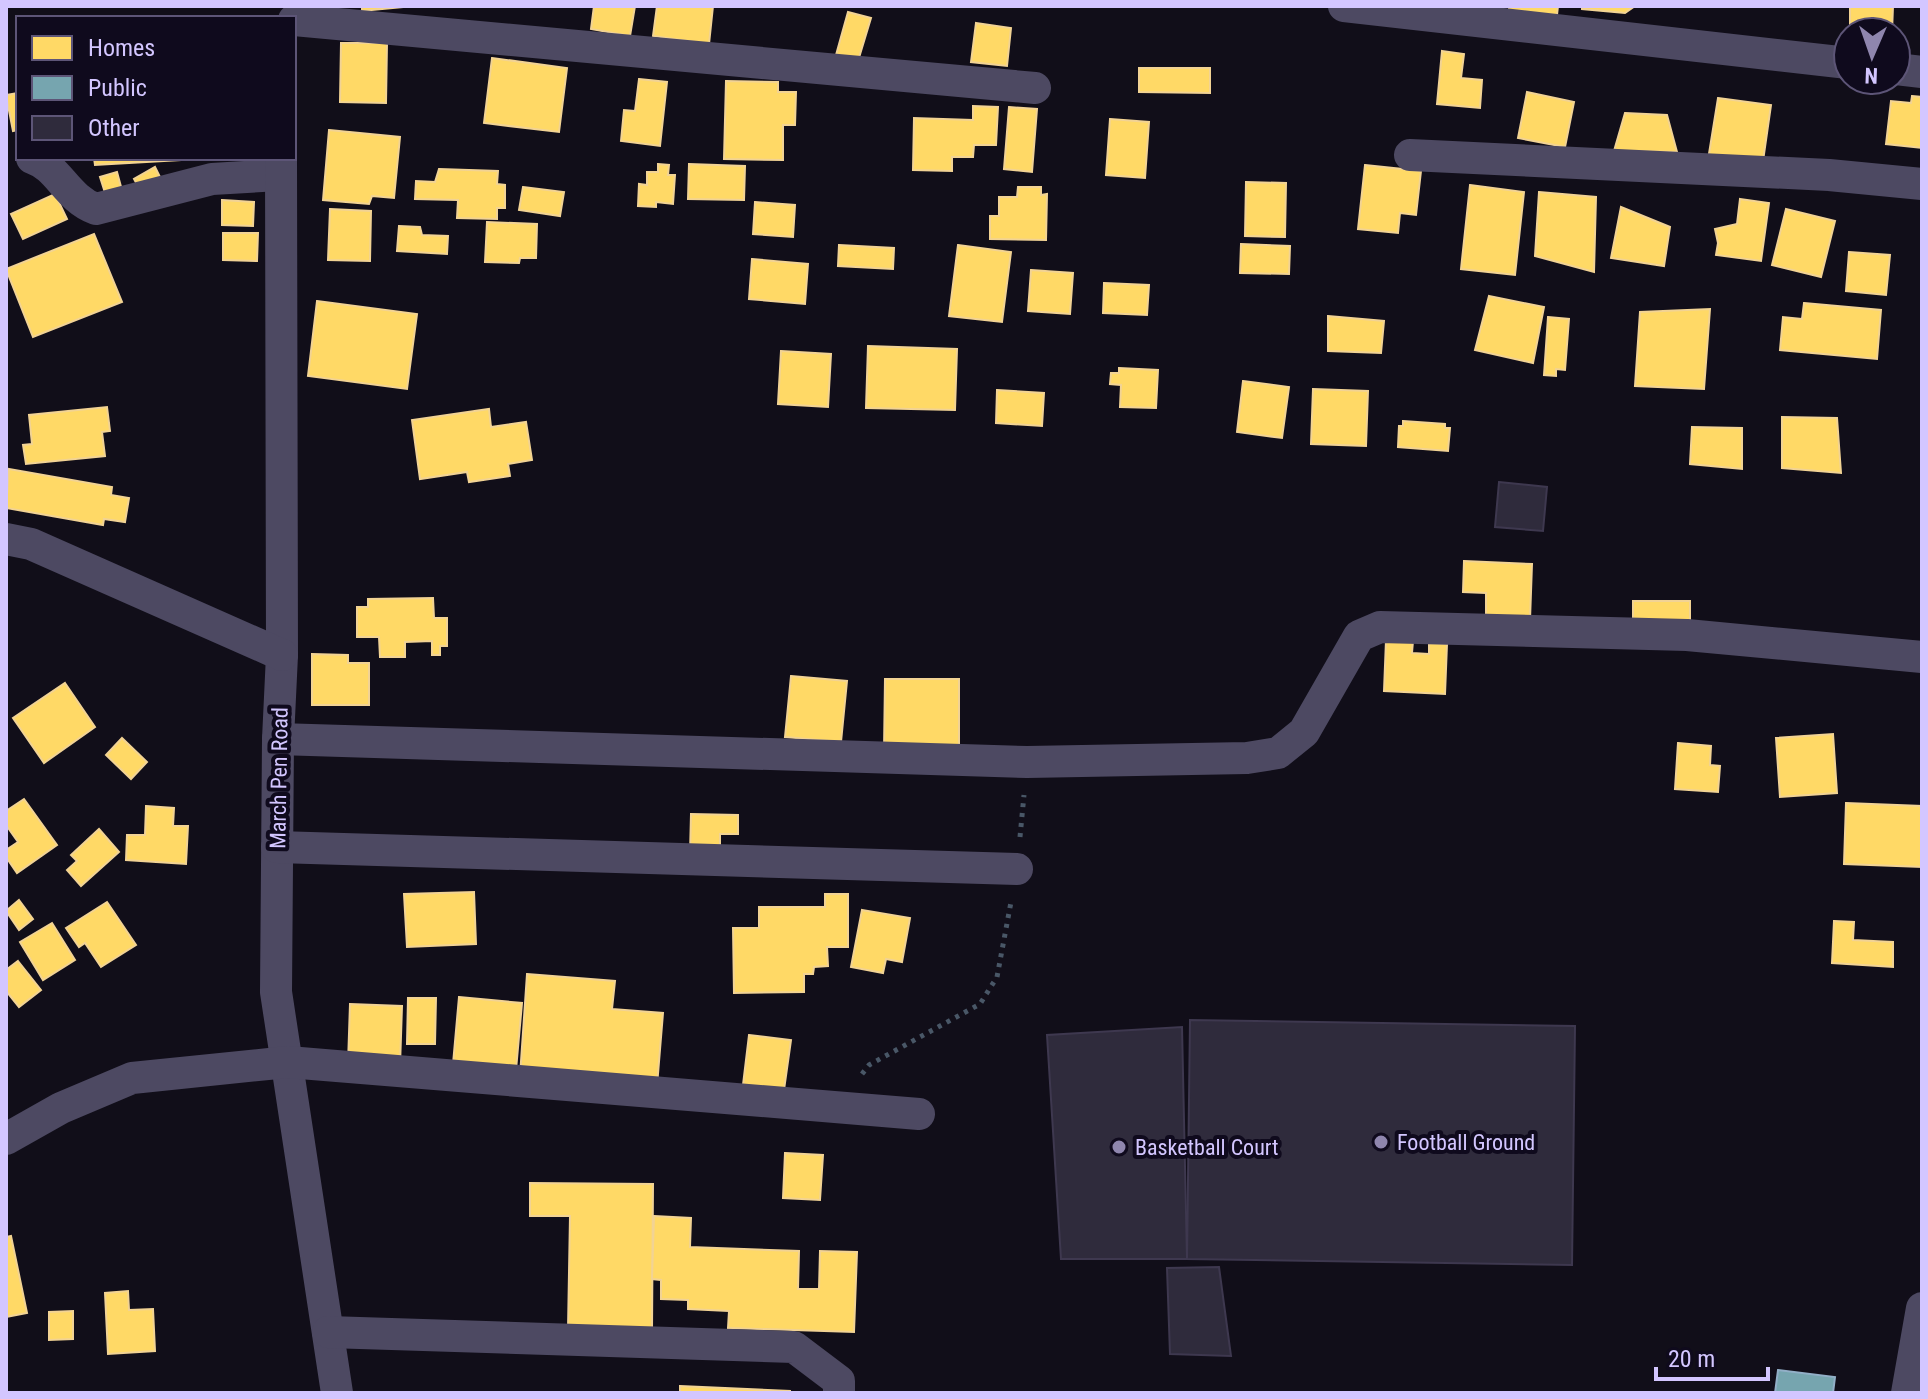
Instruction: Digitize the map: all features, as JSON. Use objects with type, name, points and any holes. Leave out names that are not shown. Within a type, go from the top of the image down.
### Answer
[{"type":"street","points":[[1344,6],[1832,61]]},
{"type":"street","points":[[296,19],[1035,88]]},
{"type":"street","points":[[1410,155],[1829,175],[1922,184]]},
{"type":"street","points":[[38,160],[59,178],[79,203],[96,209],[212,179],[280,166]]},
{"type":"street","name":"March Pen Road","points":[[280,166],[282,655],[278,739],[276,992],[337,1393]]},
{"type":"street","points":[[6,539],[31,544],[282,655]]},
{"type":"street","points":[[278,739],[1027,762],[1247,758],[1278,753],[1304,732],[1359,636],[1380,627],[1687,635],[1922,657]]},
{"type":"street","points":[[277,847],[1017,869]]},
{"type":"street","points":[[6,1139],[61,1108],[132,1078],[288,1062],[919,1114]]},
{"type":"street","points":[[1907,1393],[1922,1308]]},
{"type":"street","points":[[328,1332],[794,1347],[839,1381],[839,1393]]},
{"type":"path","points":[[843,1107],[853,1085],[869,1065],[980,1004],[997,977],[1017,869],[1027,762]]},
{"type":"building: Homes","points":[[362,6],[414,6],[362,11]]},
{"type":"building: Homes","points":[[594,6],[635,6],[630,36],[591,29]]},
{"type":"building: Homes","points":[[657,6],[713,6],[709,44],[653,36]]},
{"type":"building: Homes","points":[[1509,6],[1558,6],[1557,15],[1509,11]]},
{"type":"building: Homes","points":[[1582,6],[1635,6],[1625,13],[1582,9]]},
{"type":"building: Homes","points":[[1850,6],[1893,6],[1893,16],[1850,16]]},
{"type":"building: Homes","points":[[848,12],[871,18],[858,61],[836,55]]},
{"type":"building: Homes","points":[[976,23],[1011,28],[1007,66],[971,62]]},
{"type":"building: Homes","points":[[341,43],[387,43],[386,103],[340,102]]},
{"type":"building: Homes","points":[[1442,51],[1464,54],[1461,78],[1482,80],[1480,108],[1437,104]]},
{"type":"building: Homes","points":[[492,58],[567,68],[559,132],[484,123]]},
{"type":"building: Homes","points":[[1139,68],[1210,68],[1210,93],[1139,92]]},
{"type":"building: Homes","points":[[639,79],[667,82],[660,146],[621,141],[624,110],[635,111]]},
{"type":"building: Homes","points":[[726,81],[778,82],[778,92],[796,92],[795,125],[783,125],[783,160],[724,159]]},
{"type":"building: Homes","points":[[1527,92],[1574,102],[1565,147],[1518,138]]},
{"type":"building: Homes","points":[[16,93],[16,130],[13,131],[6,95]]},
{"type":"building: Homes","points":[[1912,96],[1922,97],[1922,148],[1886,144],[1891,101],[1911,103]]},
{"type":"building: Homes","points":[[1718,98],[1771,105],[1762,168],[1708,160]]},
{"type":"building: Homes","points":[[973,106],[998,107],[996,145],[974,145],[973,157],[952,157],[952,171],[913,170],[914,118],[973,120]]},
{"type":"building: Homes","points":[[1009,107],[1037,109],[1032,172],[1004,169]]},
{"type":"building: Homes","points":[[1625,113],[1667,115],[1677,152],[1614,151]]},
{"type":"building: Homes","points":[[1110,119],[1149,122],[1145,178],[1106,175]]},
{"type":"building: Homes","points":[[329,130],[400,137],[394,198],[372,196],[369,204],[323,200]]},
{"type":"building: Homes","points":[[94,160],[181,160],[95,165]]},
{"type":"building: Homes","points":[[658,164],[669,165],[668,175],[675,175],[673,204],[656,202],[656,207],[638,206],[639,184],[647,185],[647,172],[658,172]]},
{"type":"building: Homes","points":[[689,164],[745,166],[744,200],[688,199]]},
{"type":"building: Homes","points":[[1365,165],[1421,171],[1416,215],[1400,213],[1398,233],[1358,229]]},
{"type":"building: Homes","points":[[155,167],[162,181],[141,192],[134,179]]},
{"type":"building: Homes","points":[[439,169],[498,171],[497,184],[505,185],[505,208],[497,208],[497,219],[457,218],[458,200],[415,199],[416,181],[435,182]]},
{"type":"building: Homes","points":[[117,172],[123,194],[107,199],[100,177]]},
{"type":"building: Homes","points":[[1246,182],[1286,183],[1285,237],[1245,236]]},
{"type":"building: Homes","points":[[1470,185],[1524,192],[1515,275],[1461,269]]},
{"type":"building: Homes","points":[[523,187],[564,192],[560,216],[519,210]]},
{"type":"building: Homes","points":[[1018,187],[1041,187],[1041,195],[1047,194],[1046,240],[990,239],[990,216],[999,216],[999,197],[1017,197]]},
{"type":"building: Homes","points":[[1539,192],[1596,197],[1594,272],[1535,256]]},
{"type":"building: Homes","points":[[55,194],[67,219],[23,239],[11,214]]},
{"type":"building: Homes","points":[[1740,199],[1769,203],[1761,261],[1716,255],[1718,243],[1715,229],[1737,224]]},
{"type":"building: Homes","points":[[222,200],[254,202],[253,226],[222,225]]},
{"type":"building: Homes","points":[[755,202],[795,205],[793,237],[753,234]]},
{"type":"building: Homes","points":[[1621,207],[1670,227],[1664,266],[1611,258]]},
{"type":"building: Homes","points":[[330,209],[371,211],[370,261],[328,260]]},
{"type":"building: Homes","points":[[1786,209],[1835,221],[1821,277],[1772,265]]},
{"type":"building: Homes","points":[[487,222],[537,224],[536,258],[520,258],[519,263],[485,262]]},
{"type":"building: Homes","points":[[399,226],[420,227],[422,235],[448,236],[447,254],[397,251]]},
{"type":"building: Homes","points":[[223,233],[258,233],[257,261],[223,260]]},
{"type":"building: Homes","points":[[94,234],[122,302],[33,337],[6,269]]},
{"type":"building: Homes","points":[[1241,244],[1290,246],[1289,274],[1240,273]]},
{"type":"building: Homes","points":[[839,245],[894,248],[893,269],[838,266]]},
{"type":"building: Homes","points":[[958,245],[1011,252],[1002,322],[949,316]]},
{"type":"building: Homes","points":[[1849,252],[1890,255],[1886,295],[1846,291]]},
{"type":"building: Homes","points":[[752,259],[808,264],[805,304],[749,299]]},
{"type":"building: Homes","points":[[1031,270],[1073,273],[1070,314],[1028,311]]},
{"type":"building: Homes","points":[[1104,283],[1149,285],[1147,315],[1103,313]]},
{"type":"building: Homes","points":[[1489,296],[1544,307],[1533,363],[1475,350]]},
{"type":"building: Homes","points":[[317,301],[417,314],[407,389],[308,376]]},
{"type":"building: Homes","points":[[1804,303],[1881,310],[1877,359],[1780,350],[1783,317],[1802,319]]},
{"type":"building: Homes","points":[[1710,309],[1704,389],[1635,386],[1640,312]]},
{"type":"building: Homes","points":[[1328,316],[1384,321],[1381,353],[1328,351]]},
{"type":"building: Homes","points":[[1548,317],[1569,319],[1565,370],[1556,369],[1556,376],[1544,375]]},
{"type":"building: Homes","points":[[868,346],[957,349],[955,410],[866,408]]},
{"type":"building: Homes","points":[[781,351],[831,354],[828,407],[778,404]]},
{"type":"building: Homes","points":[[1119,368],[1158,370],[1156,408],[1120,407],[1121,385],[1110,384],[1111,373],[1119,373]]},
{"type":"building: Homes","points":[[1243,381],[1289,387],[1282,438],[1237,432]]},
{"type":"building: Homes","points":[[1313,389],[1368,391],[1366,446],[1311,444]]},
{"type":"building: Homes","points":[[997,390],[1044,393],[1042,426],[996,423]]},
{"type":"building: Homes","points":[[107,407],[110,431],[102,432],[105,456],[26,464],[23,445],[32,444],[29,415]]},
{"type":"building: Homes","points":[[489,409],[491,427],[526,422],[532,460],[508,464],[510,476],[469,482],[467,472],[420,479],[412,420]]},
{"type":"building: Homes","points":[[1782,417],[1837,418],[1841,473],[1782,468]]},
{"type":"building: Homes","points":[[1403,421],[1445,424],[1445,428],[1450,428],[1448,451],[1398,447],[1399,426],[1403,426]]},
{"type":"building: Homes","points":[[1692,427],[1742,428],[1742,469],[1690,464]]},
{"type":"building: Homes","points":[[9,469],[112,487],[111,495],[129,498],[125,522],[104,519],[103,525],[6,508]]},
{"type":"building: Homes","points":[[1464,561],[1532,564],[1530,620],[1486,619],[1486,593],[1463,592]]},
{"type":"building: Homes","points":[[433,598],[434,618],[447,618],[447,646],[440,646],[440,655],[432,655],[432,641],[405,642],[405,657],[380,657],[379,637],[357,637],[357,607],[368,607],[368,599]]},
{"type":"building: Homes","points":[[1633,601],[1690,601],[1690,623],[1633,623]]},
{"type":"building: Homes","points":[[1386,640],[1413,641],[1412,653],[1429,654],[1429,643],[1447,644],[1445,694],[1384,691]]},
{"type":"building: Homes","points":[[312,654],[348,655],[348,663],[369,663],[369,705],[312,705]]},
{"type":"building: Homes","points":[[791,676],[847,681],[841,742],[785,737]]},
{"type":"building: Homes","points":[[885,679],[959,679],[959,751],[884,751]]},
{"type":"building: Homes","points":[[65,683],[95,727],[44,763],[13,718]]},
{"type":"building: Homes","points":[[1833,734],[1837,793],[1780,797],[1776,738]]},
{"type":"building: Homes","points":[[122,738],[147,762],[131,779],[106,755]]},
{"type":"building: Homes","points":[[1678,743],[1711,746],[1710,765],[1720,766],[1718,792],[1675,789]]},
{"type":"building: Homes","points":[[24,799],[57,845],[17,873],[6,857],[6,850],[18,842],[6,825],[6,811]]},
{"type":"building: Homes","points":[[1846,803],[1922,806],[1922,867],[1844,864]]},
{"type":"building: Homes","points":[[146,806],[174,808],[173,826],[188,826],[186,864],[126,860],[127,835],[145,835]]},
{"type":"building: Homes","points":[[691,814],[738,815],[738,834],[720,834],[720,855],[690,854]]},
{"type":"building: Homes","points":[[99,829],[119,852],[81,886],[67,870],[77,861],[71,855]]},
{"type":"building: Homes","points":[[474,892],[476,944],[407,947],[404,894]]},
{"type":"building: Homes","points":[[825,894],[848,894],[848,947],[827,947],[828,966],[814,967],[813,974],[804,974],[804,992],[734,993],[733,928],[759,928],[759,907],[825,907]]},
{"type":"building: Homes","points":[[19,900],[33,919],[19,930],[6,911]]},
{"type":"building: Homes","points":[[107,902],[136,945],[101,967],[85,943],[79,947],[66,928]]},
{"type":"building: Homes","points":[[862,910],[910,918],[902,962],[886,959],[883,973],[851,967]]},
{"type":"building: Homes","points":[[1834,921],[1854,922],[1853,940],[1893,942],[1893,967],[1832,963]]},
{"type":"building: Homes","points":[[52,923],[75,960],[43,980],[20,942]]},
{"type":"building: Homes","points":[[18,961],[41,990],[19,1007],[6,991],[6,970]]},
{"type":"building: Homes","points":[[527,974],[615,981],[612,1009],[663,1013],[657,1086],[520,1076]]},
{"type":"building: Homes","points":[[459,997],[522,1003],[516,1070],[453,1064]]},
{"type":"building: Homes","points":[[408,998],[436,998],[435,1044],[407,1044]]},
{"type":"building: Homes","points":[[350,1004],[402,1006],[400,1066],[348,1063]]},
{"type":"building: Homes","points":[[749,1035],[791,1040],[784,1090],[743,1085]]},
{"type":"building: Homes","points":[[785,1153],[823,1155],[820,1200],[783,1198]]},
{"type":"building: Homes","points":[[530,1183],[653,1184],[652,1330],[568,1329],[570,1216],[530,1216]]},
{"type":"building: Homes","points":[[654,1216],[691,1218],[690,1247],[799,1251],[798,1289],[819,1289],[820,1251],[857,1252],[854,1332],[728,1328],[729,1311],[688,1309],[688,1300],[661,1299],[661,1280],[652,1279]]},
{"type":"building: Homes","points":[[11,1236],[27,1313],[6,1317],[6,1237]]},
{"type":"building: Homes","points":[[128,1291],[129,1310],[153,1309],[155,1351],[108,1354],[105,1293]]},
{"type":"building: Homes","points":[[73,1311],[73,1339],[49,1340],[49,1312]]},
{"type":"building: Homes","points":[[680,1386],[790,1391],[790,1393],[680,1393]]},
{"type":"building: Public","points":[[1778,1370],[1835,1377],[1833,1393],[1775,1393]]},
{"type":"building: Other","points":[[1499,482],[1547,487],[1543,531],[1495,527]]},
{"type":"building: Other","name":"Football Ground","points":[[1190,1020],[1575,1026],[1572,1265],[1187,1259]]},
{"type":"building: Other","name":"Basketball Court","points":[[1182,1027],[1187,1259],[1061,1259],[1047,1035]]},
{"type":"building: Other","points":[[1219,1267],[1231,1356],[1170,1354],[1167,1268]]},
{"type":"place","name":"Football Ground","points":[[1381,1142]]},
{"type":"place","name":"Basketball Court","points":[[1119,1147]]}]
